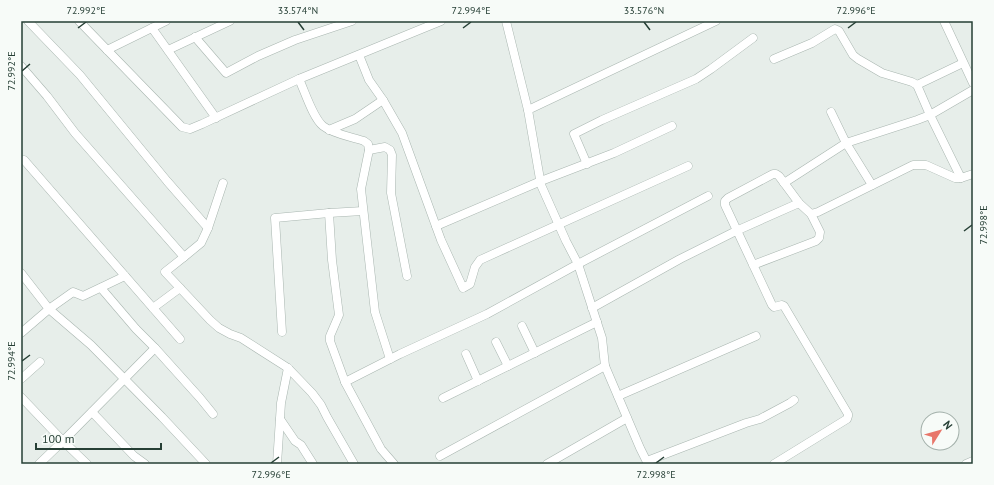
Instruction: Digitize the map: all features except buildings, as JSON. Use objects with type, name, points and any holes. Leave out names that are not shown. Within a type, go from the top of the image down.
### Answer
[{"type":"street","points":[[28,21],[80,75],[167,181],[208,228]]},
{"type":"street","points":[[79,21],[182,127],[190,129],[299,79],[441,21]]},
{"type":"street","points":[[107,50],[166,21]]},
{"type":"street","points":[[168,50],[230,21]]},
{"type":"street","points":[[195,37],[226,73],[258,56],[295,40],[352,21]]},
{"type":"street","points":[[528,110],[716,21]]},
{"type":"street","points":[[944,21],[973,83]]},
{"type":"street","points":[[508,22],[528,110],[541,185],[578,264],[602,338],[605,366],[647,463],[746,423],[760,419],[794,400]]},
{"type":"street","points":[[152,28],[216,118]]},
{"type":"street","points":[[774,59],[812,43],[835,29],[839,31],[853,55],[858,59],[882,73],[912,82],[916,85],[961,178]]},
{"type":"street","points":[[587,164],[574,134],[602,120],[696,79],[753,38]]},
{"type":"street","points":[[359,55],[369,80],[383,100],[402,133],[441,240],[463,288],[470,284],[475,267],[480,260],[688,166]]},
{"type":"street","points":[[916,85],[963,63]]},
{"type":"street","points":[[21,66],[47,96],[75,133],[184,257]]},
{"type":"street","points":[[299,79],[316,119],[322,126],[329,130],[364,141],[368,144],[369,150],[361,189],[363,211],[375,312],[390,359]]},
{"type":"street","points":[[784,182],[846,143],[930,115],[973,90]]},
{"type":"street","points":[[329,130],[355,119],[383,100]]},
{"type":"street","points":[[831,112],[846,143],[872,185]]},
{"type":"street","points":[[436,226],[540,181],[614,153],[672,126]]},
{"type":"street","points":[[369,150],[385,147],[390,150],[392,156],[391,193],[407,276]]},
{"type":"street","points":[[24,160],[180,339]]},
{"type":"street","points":[[811,214],[818,212],[912,165],[926,166],[955,178],[961,178],[973,174]]},
{"type":"street","points":[[753,265],[816,241],[819,238],[820,232],[811,214],[776,174],[773,174],[728,198],[725,201],[725,205],[736,231],[772,305],[774,307],[782,304],[784,306],[848,416],[847,419],[774,464]]},
{"type":"street","points":[[223,183],[208,228],[200,243],[165,272],[219,328],[241,338],[288,368],[312,393],[321,405],[354,464]]},
{"type":"street","points":[[346,382],[390,359],[487,314],[578,264],[708,196]]},
{"type":"street","points":[[592,308],[736,231],[799,202]]},
{"type":"street","points":[[282,332],[275,218],[363,211]]},
{"type":"street","points":[[329,213],[332,260],[339,315],[330,336],[330,341],[346,382],[381,449],[394,464]]},
{"type":"street","points":[[21,272],[50,309],[91,344],[206,464]]},
{"type":"street","points":[[21,333],[73,292],[83,296],[125,276]]},
{"type":"street","points":[[102,288],[136,330],[155,348],[213,414]]},
{"type":"street","points":[[153,308],[180,288]]},
{"type":"street","points":[[443,398],[597,322]]},
{"type":"street","points":[[522,326],[535,353]]},
{"type":"street","points":[[618,396],[756,336]]},
{"type":"street","points":[[496,342],[508,366]]},
{"type":"street","points":[[39,464],[155,348]]},
{"type":"street","points":[[466,354],[478,381]]},
{"type":"street","points":[[21,380],[40,362]]},
{"type":"street","points":[[440,456],[605,366]]},
{"type":"street","points":[[277,464],[283,391],[288,368]]},
{"type":"street","points":[[21,397],[87,464]]},
{"type":"street","points":[[92,412],[134,456],[145,464]]},
{"type":"street","points":[[547,464],[627,418]]},
{"type":"street","points":[[280,419],[295,441],[301,445],[313,464]]},
{"type":"street","points":[[966,464],[973,461]]}]
